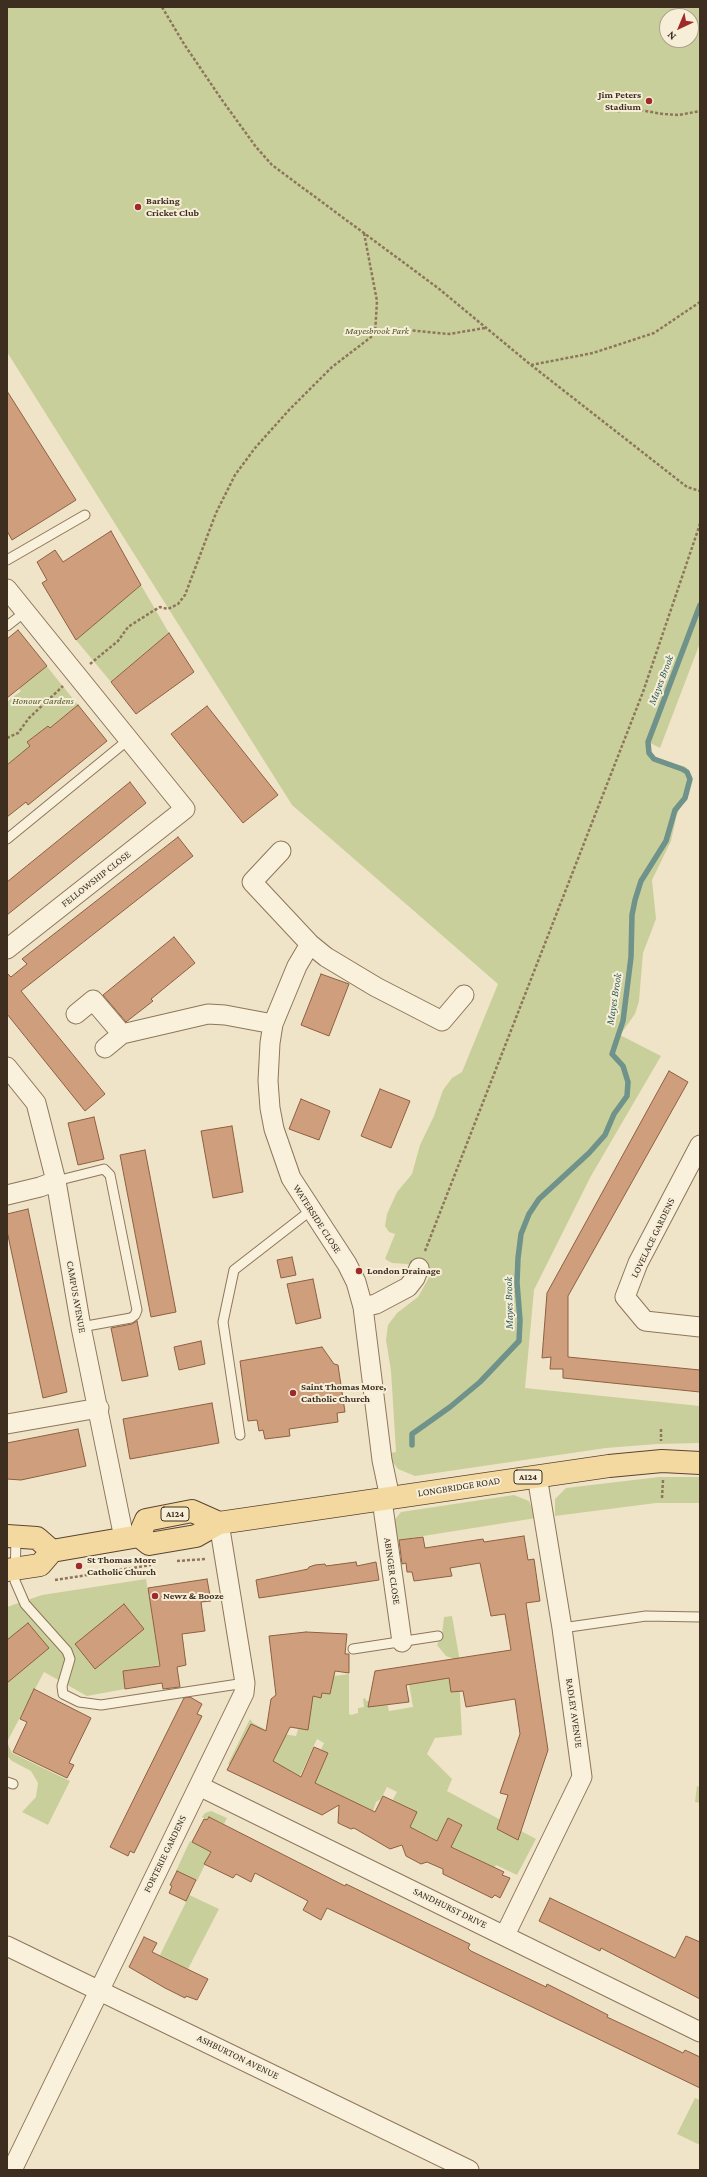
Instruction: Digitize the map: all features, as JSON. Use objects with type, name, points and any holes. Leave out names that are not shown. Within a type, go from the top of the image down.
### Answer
[{"type":"main road","name":"LONGBRIDGE ROAD","points":[[132,1537],[150,1544],[196,1536],[219,1523],[537,1476],[662,1461],[700,1463]]},
{"type":"main road","points":[[11,1536],[37,1538],[52,1551]]},
{"type":"main road","points":[[11,1569],[40,1565],[52,1551],[132,1537]]},
{"type":"street","points":[[7,589],[77,674],[128,740]]},
{"type":"street","name":"FELLOWSHIP CLOSE","points":[[7,949],[185,809],[128,740]]},
{"type":"street","points":[[281,851],[252,882],[310,944],[326,957],[376,987],[442,1021],[464,995]]},
{"type":"street","name":"WATERSIDE CLOSE","points":[[310,944],[297,966],[274,1024],[270,1043],[268,1081],[274,1129],[290,1178],[310,1211],[347,1264],[356,1282],[363,1307],[386,1499]]},
{"type":"street","points":[[76,1014],[93,1000],[122,1034]]},
{"type":"street","points":[[105,1048],[122,1034],[208,1014],[225,1015],[274,1024]]},
{"type":"street","name":"CAMPUS AVENUE","points":[[7,1067],[36,1103],[56,1181],[81,1327],[99,1408],[132,1537]]},
{"type":"street","name":"LOVELACE GARDENS","points":[[700,1145],[638,1263],[625,1297],[645,1321],[700,1327]]},
{"type":"street","points":[[7,1195],[56,1181]]},
{"type":"street","points":[[363,1307],[376,1304],[408,1287],[415,1278],[419,1268]]},
{"type":"street","points":[[7,1424],[21,1423],[99,1408]]},
{"type":"street","name":"RADLEY AVENUE","points":[[505,1935],[582,1777],[562,1628],[537,1476]]},
{"type":"street","name":"ABINGER CLOSE","points":[[386,1499],[402,1642]]},
{"type":"street","name":"FORTERIE GARDENS","points":[[12,2170],[98,1990],[244,1693],[245,1683],[219,1523]]},
{"type":"street","name":"SANDHURST DRIVE","points":[[199,1786],[700,2032]]},
{"type":"street","name":"ASHBURTON AVENUE","points":[[7,1946],[469,2170]]},
{"type":"lane","points":[[7,560],[84,515]]},
{"type":"lane","points":[[7,626],[25,612]]},
{"type":"lane","points":[[7,838],[128,740]]},
{"type":"lane","points":[[56,1181],[104,1169],[110,1175],[137,1310],[135,1316],[131,1318],[81,1327]]},
{"type":"lane","points":[[240,1435],[223,1322],[234,1270],[310,1211]]},
{"type":"lane","points":[[11,1536],[11,1569],[25,1604],[67,1651],[70,1659],[62,1686],[63,1694],[79,1702],[101,1705],[245,1683]]},
{"type":"lane","points":[[562,1628],[646,1616],[700,1617]]},
{"type":"lane","points":[[353,1649],[438,1636]]},
{"type":"path","points":[[162,7],[184,44],[256,147],[272,165],[438,288],[531,365],[687,487],[700,491]]},
{"type":"path","points":[[618,112],[622,107],[663,114],[679,115],[700,111]]},
{"type":"path","points":[[364,233],[377,301],[375,334]]},
{"type":"path","points":[[531,365],[593,353],[654,332],[700,302]]},
{"type":"path","points":[[7,738],[18,733],[29,718],[77,674],[118,641],[128,627],[160,607],[168,609],[178,604],[186,595],[216,513],[235,475],[255,448],[289,410],[332,367],[375,334],[397,329],[449,334],[485,328]]},
{"type":"path","points":[[419,1268],[640,699],[700,524]]},
{"type":"path","points":[[661,1429],[661,1445]]},
{"type":"path","points":[[662,1498],[664,1482]]},
{"type":"path","points":[[170,1562],[207,1559]]},
{"type":"path","points":[[52,1580],[154,1565]]},
{"type":"green space","name":"Mayesbrook Park","points":[[7,7],[700,7],[700,643],[660,748],[650,743],[650,748],[654,758],[686,767],[692,777],[687,796],[677,814],[671,841],[652,880],[656,919],[643,953],[639,1001],[635,1014],[620,1035],[661,1056],[591,1176],[534,1290],[525,1388],[700,1406],[700,1443],[657,1444],[606,1448],[415,1476],[398,1469],[391,1460],[390,1453],[396,1452],[391,1371],[386,1340],[388,1325],[397,1313],[418,1297],[431,1274],[407,1264],[392,1263],[385,1259],[395,1234],[389,1232],[385,1226],[387,1214],[397,1192],[412,1174],[420,1145],[434,1116],[443,1090],[452,1078],[462,1072],[498,984],[292,805],[7,352]]},
{"type":"green space","points":[[141,585],[169,633],[111,682],[76,640]]},
{"type":"green space","name":"Honour Gardens","points":[[45,664],[78,705],[50,728],[48,726],[27,742],[31,746],[7,765],[7,702],[21,691],[19,689]]},
{"type":"green space","points":[[659,1477],[700,1477],[700,1503],[656,1503],[555,1516],[555,1499],[566,1488]]},
{"type":"green space","points":[[514,1495],[529,1501],[536,1518],[392,1541],[392,1523],[401,1512]]},
{"type":"green space","points":[[146,1579],[160,1665],[123,1671],[125,1689],[87,1696],[44,1672],[7,1742],[7,1607],[42,1595]]},
{"type":"green space","points":[[452,1616],[459,1661],[446,1656],[437,1645],[442,1634],[444,1617]]},
{"type":"green space","points":[[349,1674],[349,1714],[351,1715],[358,1713],[358,1708],[364,1707],[363,1699],[365,1698],[366,1701],[386,1698],[389,1711],[413,1707],[409,1684],[459,1676],[462,1735],[435,1738],[427,1754],[452,1779],[447,1791],[536,1839],[517,1875],[496,1865],[494,1868],[448,1848],[456,1838],[462,1825],[449,1818],[441,1843],[433,1841],[433,1838],[409,1829],[417,1812],[392,1801],[397,1792],[387,1787],[381,1799],[376,1802],[373,1811],[310,1781],[311,1779],[317,1778],[328,1753],[321,1750],[324,1743],[317,1739],[300,1776],[240,1746],[230,1765],[228,1764],[250,1719],[253,1723],[270,1732],[296,1736],[308,1695],[321,1697],[322,1693],[330,1694],[334,1676]]},
{"type":"green space","points":[[7,1742],[12,1753],[70,1781],[48,1825],[22,1812],[36,1797],[38,1783],[31,1771],[12,1761],[7,1756]]},
{"type":"green space","points":[[697,1786],[700,1787],[700,1803],[695,1802]]},
{"type":"green space","points":[[211,1811],[227,1818],[224,1824],[209,1817],[207,1820],[202,1817],[205,1813]]},
{"type":"green space","points":[[190,1841],[211,1852],[197,1881],[176,1871]]},
{"type":"green space","points":[[185,1893],[219,1909],[188,1969],[160,1955],[186,1902],[182,1899]]},
{"type":"green space","points":[[695,2098],[700,2100],[700,2145],[677,2134]]},
{"type":"building","points":[[7,391],[76,500],[12,540],[7,531]]},
{"type":"building","points":[[111,531],[141,585],[76,640],[42,583],[47,580],[37,562],[55,550],[63,562]]},
{"type":"building","points":[[18,630],[47,666],[7,698],[7,639]]},
{"type":"building","points":[[169,633],[194,672],[136,714],[111,682]]},
{"type":"building","points":[[78,705],[107,741],[28,805],[26,802],[7,817],[7,765],[30,746],[27,742],[48,726],[50,728]]},
{"type":"building","points":[[207,706],[278,795],[243,823],[171,734]]},
{"type":"building","points":[[130,782],[146,803],[7,915],[7,882]]},
{"type":"building","points":[[178,837],[193,856],[21,991],[105,1094],[85,1111],[7,1014],[7,973],[11,977],[27,964],[22,959]]},
{"type":"building","points":[[174,937],[195,963],[151,999],[153,1001],[126,1022],[103,995]]},
{"type":"building","points":[[321,974],[349,984],[329,1036],[301,1025]]},
{"type":"building","points":[[669,1071],[688,1082],[568,1296],[568,1357],[700,1370],[700,1392],[563,1378],[563,1369],[550,1369],[551,1357],[542,1358],[547,1293]]},
{"type":"building","points":[[380,1089],[410,1101],[391,1148],[361,1136]]},
{"type":"building","points":[[301,1099],[330,1111],[319,1140],[289,1129]]},
{"type":"building","points":[[94,1117],[104,1159],[78,1165],[68,1123]]},
{"type":"building","points":[[232,1126],[243,1192],[213,1198],[201,1131]]},
{"type":"building","points":[[145,1150],[176,1312],[151,1317],[120,1155]]},
{"type":"building","points":[[28,1209],[67,1392],[43,1398],[7,1231],[7,1214]]},
{"type":"building","points":[[292,1257],[296,1275],[281,1278],[277,1260]]},
{"type":"building","points":[[313,1279],[321,1318],[296,1324],[287,1284]]},
{"type":"building","points":[[137,1321],[148,1376],[122,1381],[111,1328],[132,1324]]},
{"type":"building","points":[[201,1341],[205,1364],[179,1370],[174,1347]]},
{"type":"building","name":"Saint Thomas More, Catholic Church","points":[[322,1347],[334,1364],[338,1365],[345,1412],[337,1413],[338,1422],[289,1429],[290,1436],[265,1439],[263,1430],[259,1431],[257,1420],[248,1421],[240,1361]]},
{"type":"building","points":[[212,1403],[219,1443],[130,1459],[123,1419]]},
{"type":"building","points":[[78,1429],[86,1466],[21,1480],[7,1479],[7,1443]]},
{"type":"building","points":[[524,1536],[528,1560],[534,1559],[540,1601],[526,1603],[548,1750],[518,1840],[497,1829],[508,1795],[500,1793],[520,1734],[515,1699],[466,1707],[463,1691],[451,1692],[449,1678],[406,1685],[409,1702],[368,1707],[375,1671],[511,1650],[505,1614],[491,1616],[480,1563],[450,1568],[452,1576],[414,1581],[412,1572],[407,1572],[406,1563],[402,1564],[399,1540],[423,1537],[425,1548],[483,1539],[484,1542]]},
{"type":"building","points":[[356,1562],[357,1566],[376,1562],[379,1580],[259,1598],[256,1580],[308,1569],[309,1567],[315,1565],[325,1564],[326,1566]]},
{"type":"building","points":[[207,1579],[211,1601],[201,1602],[205,1631],[182,1634],[186,1665],[177,1667],[180,1687],[163,1689],[162,1683],[125,1689],[123,1671],[160,1666],[148,1588]]},
{"type":"building","points":[[124,1604],[144,1629],[95,1669],[75,1644]]},
{"type":"building","points":[[28,1623],[49,1648],[7,1683],[7,1640]]},
{"type":"building","points":[[306,1632],[347,1634],[345,1654],[349,1654],[349,1673],[335,1671],[330,1694],[322,1693],[321,1698],[313,1696],[308,1730],[290,1727],[273,1761],[301,1777],[314,1747],[328,1753],[315,1783],[375,1812],[383,1796],[417,1812],[410,1827],[437,1841],[448,1818],[462,1825],[451,1847],[504,1872],[502,1875],[510,1878],[500,1898],[495,1895],[492,1898],[443,1874],[443,1869],[427,1862],[421,1864],[406,1856],[402,1845],[390,1849],[354,1828],[351,1829],[338,1823],[339,1805],[322,1815],[227,1770],[251,1724],[266,1731],[271,1699],[276,1695],[269,1636]]},
{"type":"building","points":[[34,1689],[91,1718],[69,1763],[74,1765],[67,1778],[13,1752],[27,1722],[20,1719]]},
{"type":"building","points":[[190,1697],[202,1704],[197,1714],[202,1716],[134,1853],[130,1851],[128,1856],[110,1847],[184,1698]]},
{"type":"building","points":[[209,1817],[345,1886],[346,1884],[470,1944],[468,1948],[471,1951],[546,1987],[547,1984],[608,2015],[607,2017],[683,2053],[685,2050],[700,2057],[700,2088],[327,1908],[321,1920],[303,1910],[308,1901],[255,1873],[251,1882],[236,1874],[233,1878],[204,1864],[211,1852],[192,1842],[204,1819],[207,1820]]},
{"type":"building","points":[[177,1871],[196,1880],[186,1901],[169,1893],[172,1886],[170,1885]]},
{"type":"building","points":[[550,1898],[675,1958],[686,1936],[700,1942],[700,1999],[601,1948],[600,1951],[539,1921]]},
{"type":"building","points":[[144,1937],[157,1943],[152,1952],[208,1979],[197,2000],[186,1996],[185,1998],[129,1967]]},
{"type":"waterway","name":"Mayes Brook","points":[[412,1445],[412,1434],[450,1407],[480,1382],[519,1341],[520,1320],[517,1283],[518,1258],[521,1234],[529,1214],[539,1199],[589,1153],[605,1135],[614,1114],[627,1096],[628,1082],[623,1066],[612,1054],[623,1021],[631,957],[632,915],[641,881],[666,841],[675,810],[685,798],[690,779],[687,772],[682,769],[654,759],[649,753],[648,742],[700,605]]},
{"type":"place","name":"Jim Peters Stadium","points":[[649,101]]},
{"type":"place","name":"Barking Cricket Club","points":[[138,207]]},
{"type":"place","name":"London Drainage","points":[[359,1271]]},
{"type":"place","name":"Saint Thomas More, Catholic Church","points":[[293,1393]]},
{"type":"place","name":"St Thomas More Catholic Church","points":[[79,1566]]},
{"type":"place","name":"Newz & Booze","points":[[155,1596]]}]
